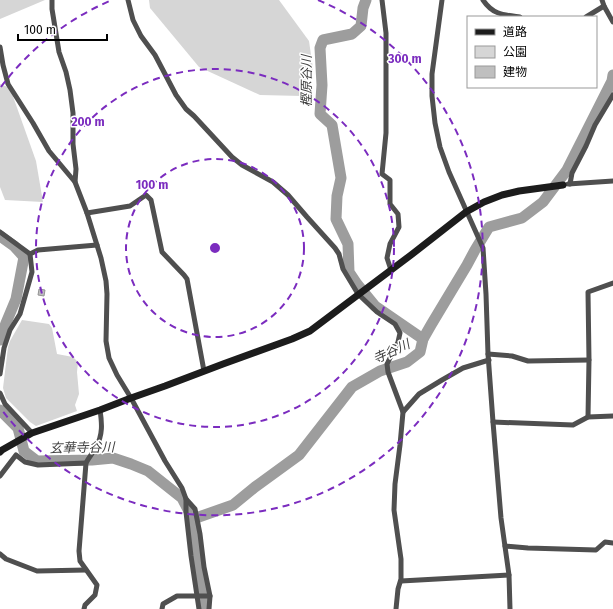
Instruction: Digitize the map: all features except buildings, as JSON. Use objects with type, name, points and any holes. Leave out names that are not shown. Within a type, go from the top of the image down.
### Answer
[{"type":"street","points":[[52,0],[58,52],[66,72],[70,90],[73,113],[73,144],[76,182],[101,258],[107,294],[106,341],[108,358],[165,461],[182,488],[186,499],[191,556],[199,609]]},
{"type":"street","points":[[128,0],[133,20],[141,36],[155,55],[176,95],[186,109],[232,157],[242,165],[273,182],[288,195],[335,248],[339,254],[343,269],[358,294],[378,312],[395,324],[400,333],[398,342],[387,364],[388,372],[403,412],[395,484],[394,510],[401,558],[401,581],[398,589],[396,609]]},
{"type":"street","points":[[382,0],[386,33],[386,133],[382,174],[390,180],[390,204],[398,214],[399,227],[390,244],[387,258],[391,270]]},
{"type":"street","points":[[442,0],[432,74],[434,116],[440,147],[449,172],[483,248],[488,357],[501,518],[509,575],[510,609]]},
{"type":"street","points":[[483,0],[488,7],[500,14],[513,16]]},
{"type":"street","points":[[602,0],[613,22]]},
{"type":"street","points":[[588,16],[604,6]]},
{"type":"street","points":[[0,47],[8,84],[49,151],[76,182]]},
{"type":"street","points":[[566,185],[586,146],[595,124],[613,95]]},
{"type":"street","points":[[0,452],[32,433],[100,410],[310,331],[466,212],[484,202],[519,191],[548,186],[613,181]]},
{"type":"street","points":[[87,214],[130,206],[146,195],[151,200],[162,252],[187,279],[204,371]]},
{"type":"street","points":[[0,232],[30,254],[32,272],[20,314],[10,330],[4,348],[0,374]]},
{"type":"street","points":[[30,254],[38,250],[97,245]]},
{"type":"street","points":[[588,417],[588,292],[613,283]]},
{"type":"street","points":[[403,412],[419,394],[463,368],[488,357],[512,356],[528,361],[589,360]]},
{"type":"street","points":[[0,393],[5,404],[32,433]]},
{"type":"street","points":[[84,609],[85,605],[95,595],[97,585],[80,560],[79,551],[86,463],[96,447],[101,435],[102,424],[100,410]]},
{"type":"street","points":[[493,422],[573,425],[588,417],[613,416]]},
{"type":"street","points":[[0,476],[16,455],[25,462],[38,465],[86,463]]},
{"type":"street","points":[[186,499],[195,509],[197,518],[210,596],[209,609]]},
{"type":"street","points":[[505,546],[596,550],[605,542],[613,543]]},
{"type":"street","points":[[0,554],[6,559],[38,571],[86,570]]},
{"type":"street","points":[[401,581],[509,575]]},
{"type":"street","points":[[162,609],[163,604],[177,596],[210,596]]},
{"type":"green space","points":[[0,0],[45,0],[0,19]]},
{"type":"green space","points":[[149,0],[279,0],[309,41],[313,69],[302,96],[260,95],[199,67],[150,8]]},
{"type":"green space","points":[[0,84],[10,88],[36,161],[43,202],[5,200],[0,187]]},
{"type":"green space","points":[[22,320],[49,324],[52,328],[57,354],[73,357],[78,362],[77,372],[79,394],[75,405],[77,411],[36,426],[6,398],[3,388],[8,347]]},
{"type":"waterway","name":"樫原谷川","points":[[366,0],[363,8],[361,26],[352,34],[323,40],[320,48],[322,85],[320,114],[332,125],[341,178],[337,196],[336,219],[348,244],[349,272],[357,284],[375,306],[423,339]]},
{"type":"waterway","name":"寺谷川","points":[[193,519],[233,505],[299,455],[352,387],[380,371],[407,362],[420,352],[423,339],[489,227],[522,218],[543,202],[567,170],[612,81],[613,75]]},
{"type":"waterway","name":"玄華寺谷川","points":[[0,236],[14,246],[24,257],[16,299],[0,340]]},
{"type":"waterway","name":"玄華寺谷川","points":[[0,410],[18,428],[24,451],[37,461],[113,458],[148,471],[182,498],[193,519],[197,563],[205,604],[204,609]]}]
